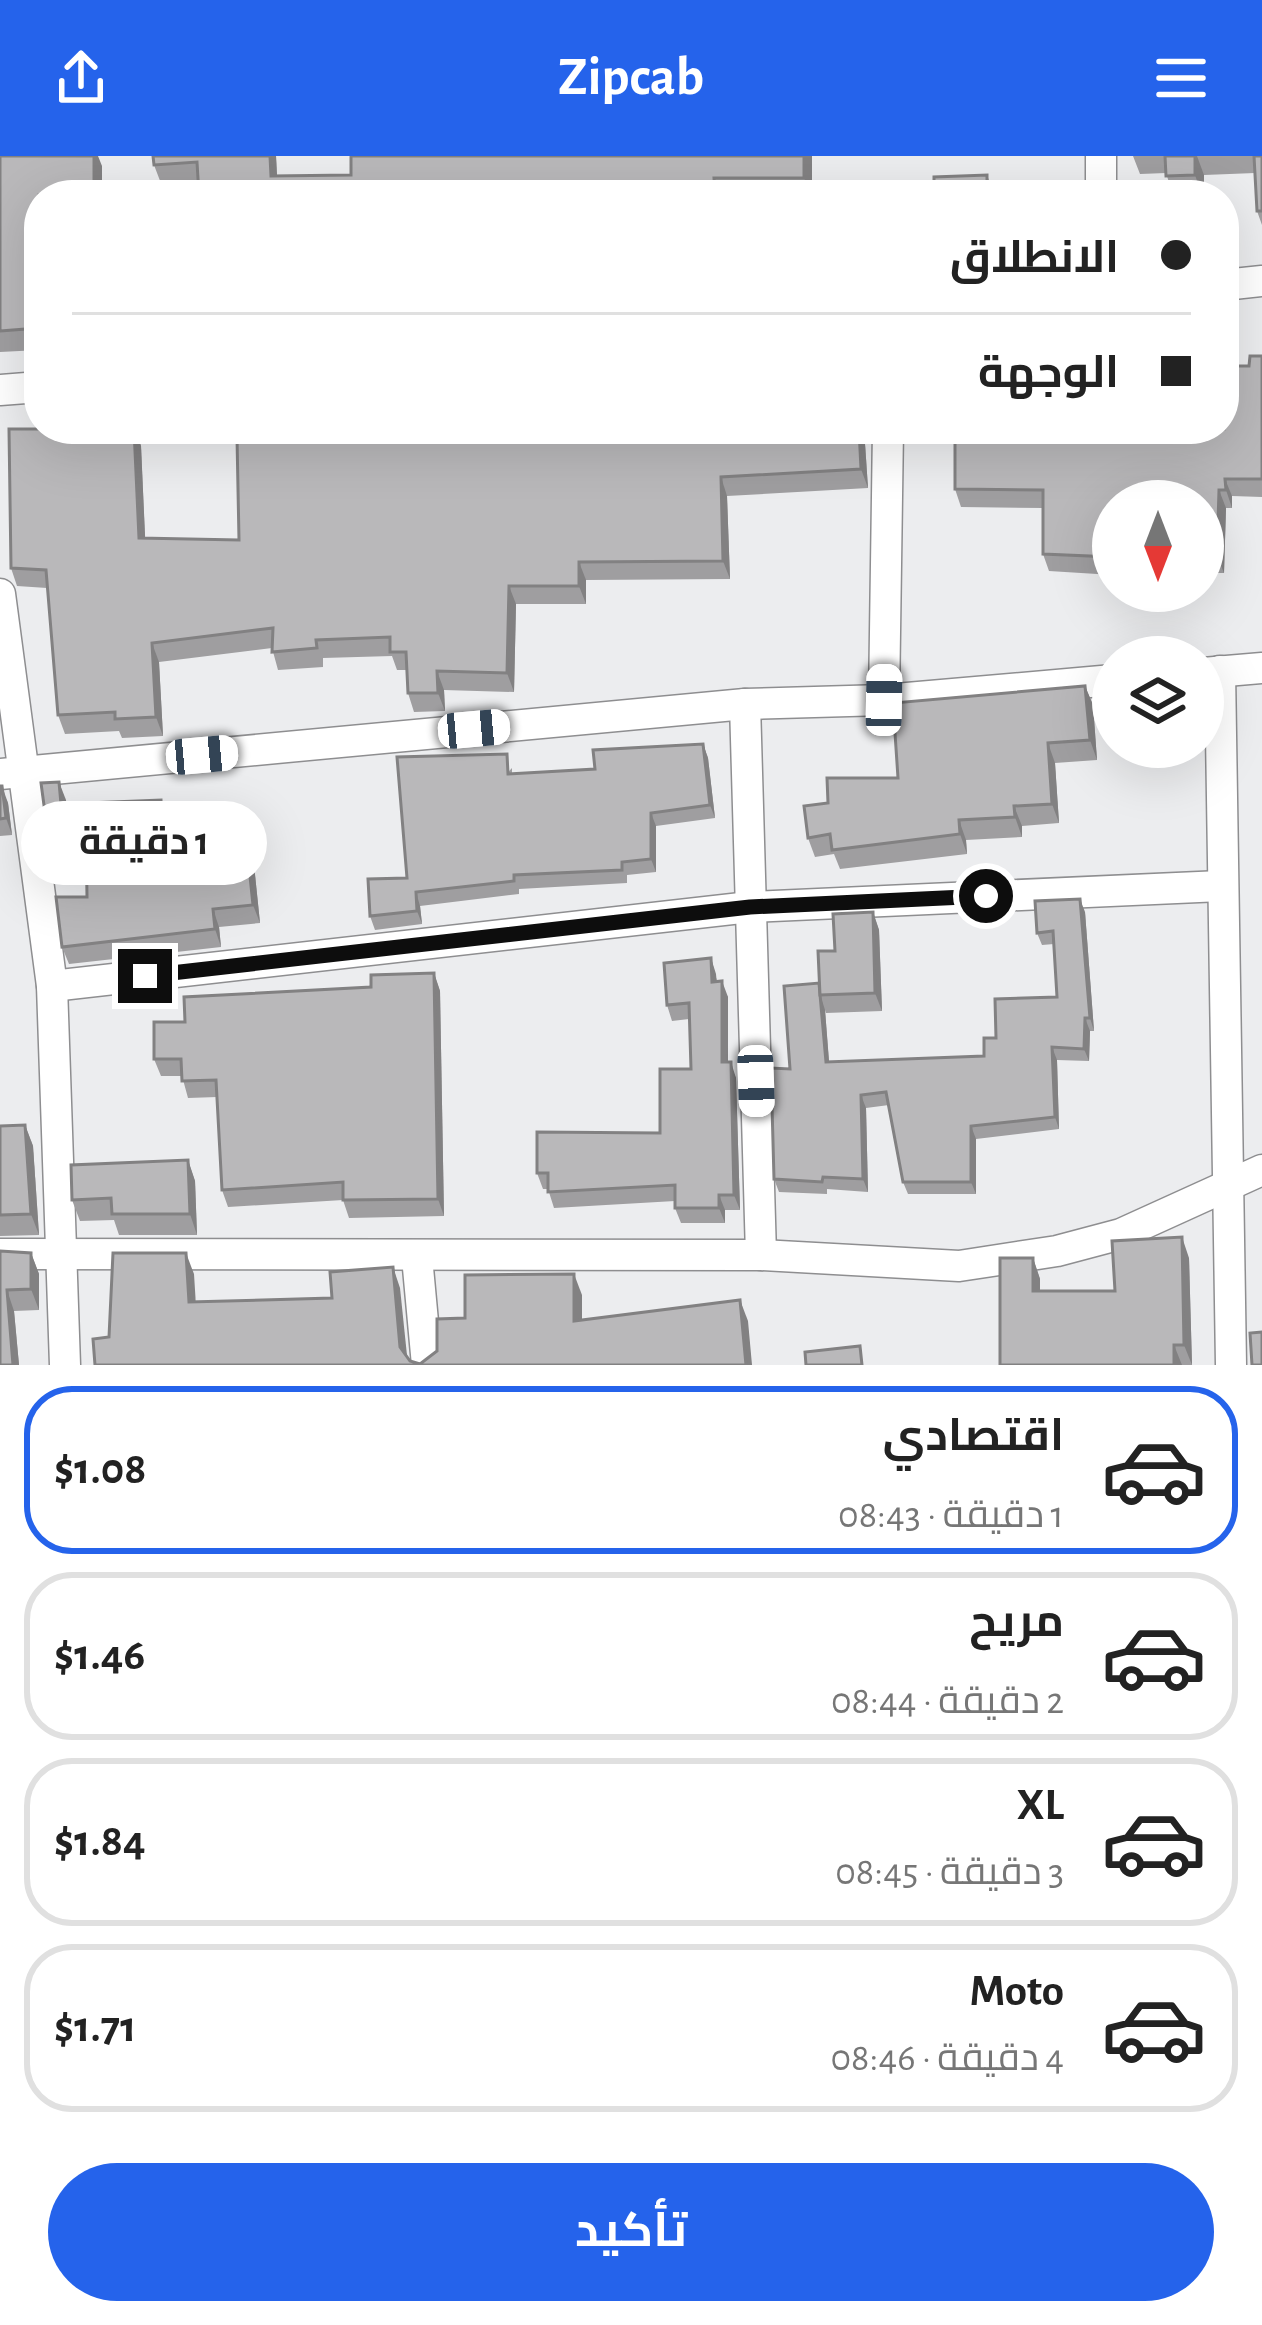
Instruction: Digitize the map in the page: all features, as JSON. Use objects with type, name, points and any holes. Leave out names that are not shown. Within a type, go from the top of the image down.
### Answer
[{"type":"street","points":[[884,700],[888,444]]},
{"type":"street","points":[[0,594],[10,773],[52,986],[65,1365]]},
{"type":"street","points":[[1224,671],[1262,668]]},
{"type":"street","points":[[10,773],[745,704],[884,700],[1092,682]]},
{"type":"street","points":[[745,704],[761,1255]]},
{"type":"street","points":[[1216,768],[1231,1182],[1231,1365]]},
{"type":"street","points":[[52,986],[750,907],[1221,886]]},
{"type":"street","points":[[0,1254],[761,1255],[959,1266],[1058,1251],[1121,1234],[1262,1170]]},
{"type":"street","points":[[417,1257],[427,1365]]},
{"type":"building","points":[[0,156],[94,156],[94,180],[24,180],[24,329],[0,331]]},
{"type":"building","points":[[153,156],[270,156],[271,176],[351,175],[351,156],[804,156],[804,178],[198,180],[197,162],[154,165]]},
{"type":"building","points":[[1165,156],[1195,156],[1195,175],[1166,176]]},
{"type":"building","points":[[1254,156],[1262,156],[1262,211],[1257,211]]},
{"type":"building","points":[[987,175],[987,180],[934,180]]},
{"type":"building","points":[[1250,356],[1262,356],[1262,479],[1225,479],[1226,490],[1224,480],[1092,480],[1092,556],[1043,554],[1043,490],[955,489],[955,444],[1239,444],[1239,366],[1249,366]]},
{"type":"building","points":[[9,429],[24,429],[24,444],[135,444],[139,538],[239,540],[237,444],[860,444],[861,469],[721,477],[723,561],[579,562],[579,586],[509,586],[507,673],[437,671],[438,693],[408,693],[406,652],[390,652],[390,637],[316,640],[317,648],[272,652],[273,628],[152,643],[156,717],[115,719],[115,712],[58,715],[46,570],[11,568]]},
{"type":"building","points":[[1085,686],[1090,740],[1048,743],[1052,804],[1014,806],[1015,817],[959,820],[960,834],[832,850],[830,834],[808,838],[804,806],[828,803],[827,778],[898,778],[893,703]]},
{"type":"building","points":[[703,744],[710,805],[651,813],[651,859],[622,862],[622,870],[514,875],[514,881],[416,892],[417,911],[370,916],[368,879],[407,878],[397,757],[507,754],[508,774],[595,769],[593,750]]},
{"type":"building","points":[[59,782],[61,804],[161,800],[162,827],[244,818],[253,905],[213,909],[215,929],[62,947],[56,897],[87,897],[86,834],[48,835],[41,783]]},
{"type":"building","points":[[0,786],[6,818],[0,819]]},
{"type":"building","points":[[1080,899],[1090,1018],[1085,1018],[1084,1049],[1052,1047],[1055,1117],[971,1126],[971,1182],[903,1182],[886,1092],[861,1095],[863,1179],[774,1179],[771,1068],[790,1069],[784,986],[819,983],[826,1062],[984,1056],[984,1038],[996,1038],[995,999],[1057,997],[1053,931],[1037,933],[1035,901]]},
{"type":"building","points":[[873,912],[875,993],[820,995],[818,951],[835,951],[833,914]]},
{"type":"building","points":[[711,958],[712,982],[722,981],[722,1062],[731,1062],[734,1195],[719,1195],[719,1208],[675,1208],[675,1185],[548,1192],[548,1173],[537,1173],[537,1132],[660,1133],[660,1069],[691,1069],[689,1003],[667,1005],[664,963]]},
{"type":"building","points":[[434,973],[438,1199],[343,1200],[343,1182],[222,1190],[216,1080],[182,1081],[181,1059],[154,1059],[154,1022],[185,1022],[184,997],[371,987],[371,975]]},
{"type":"building","points":[[25,1125],[31,1214],[0,1215],[0,1126]]},
{"type":"building","points":[[188,1160],[190,1214],[112,1214],[111,1198],[72,1200],[71,1165]]},
{"type":"building","points":[[1182,1237],[1184,1345],[1174,1345],[1174,1365],[1000,1365],[1000,1258],[1033,1258],[1033,1291],[1115,1291],[1112,1241]]},
{"type":"building","points":[[0,1251],[31,1253],[31,1289],[7,1290],[13,1365],[0,1365]]},
{"type":"building","points":[[113,1253],[186,1253],[189,1302],[332,1298],[330,1272],[393,1267],[400,1347],[410,1361],[420,1364],[437,1351],[437,1319],[465,1318],[465,1275],[574,1274],[574,1321],[740,1300],[746,1365],[95,1365],[93,1339],[109,1337]]},
{"type":"building","points":[[1262,1332],[1262,1365],[1252,1365],[1250,1333]]},
{"type":"building","points":[[860,1346],[862,1365],[806,1365],[805,1352]]},
{"type":"route","points":[[145,976],[750,907],[986,896]]}]
